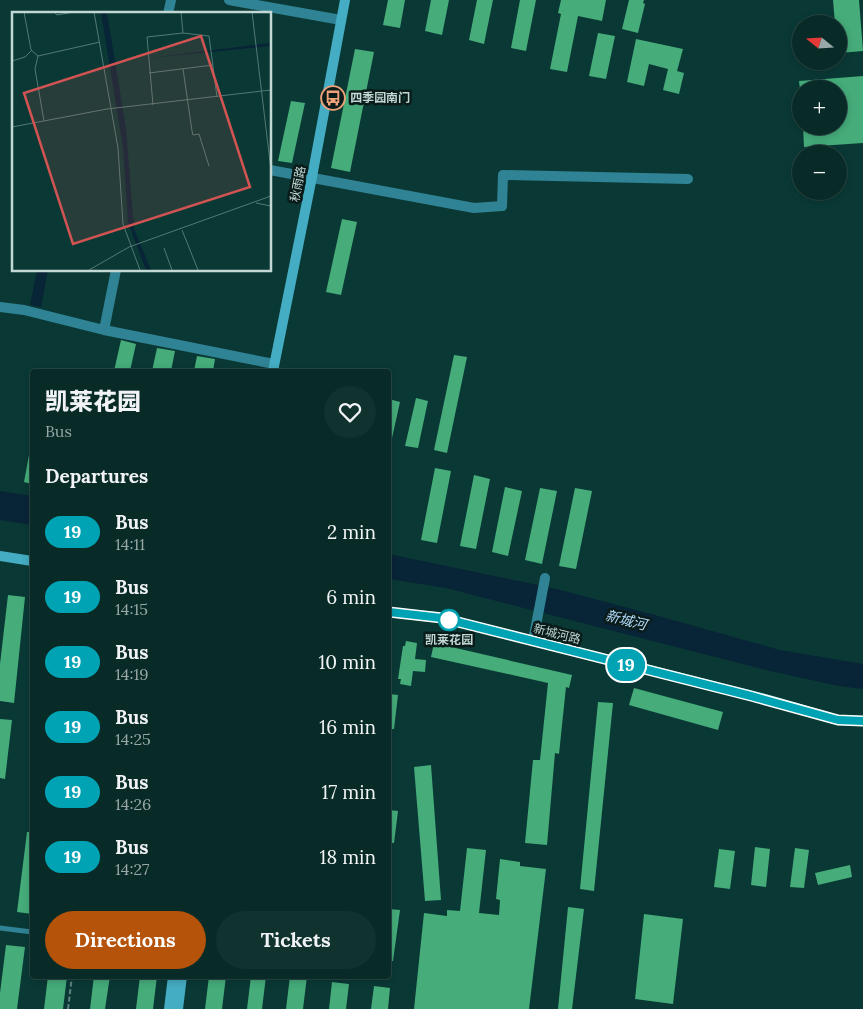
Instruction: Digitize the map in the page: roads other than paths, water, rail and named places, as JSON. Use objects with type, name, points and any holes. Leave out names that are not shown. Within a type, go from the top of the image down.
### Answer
[{"type":"street","points":[[229,0],[341,20]]},
{"type":"street","name":"秋雨路","points":[[274,368],[312,177],[344,0]]},
{"type":"street","points":[[271,170],[474,208],[502,206],[503,175],[688,179]]},
{"type":"street","points":[[104,330],[116,271]]},
{"type":"street","points":[[0,307],[24,310],[274,368]]},
{"type":"street","points":[[0,556],[30,561]]},
{"type":"street","points":[[533,641],[544,578]]},
{"type":"street","name":"新城河路","points":[[391,612],[442,618],[769,700],[838,720],[863,721]]},
{"type":"street","points":[[169,1009],[174,979]]},
{"type":"street","points":[[178,1009],[182,979]]},
{"type":"lane","points":[[0,928],[30,932]]},
{"type":"water","points":[[37,271],[48,271],[41,307],[30,305]]},
{"type":"water","points":[[0,491],[30,496],[30,525],[0,520]]},
{"type":"water","name":"新城河","points":[[391,554],[557,589],[780,650],[863,664],[863,689],[839,686],[770,671],[446,588],[391,579]]},
{"type":"place","name":"四季园南门","points":[[333,98]]},
{"type":"place","name":"凯莱花园","points":[[449,620]]}]
